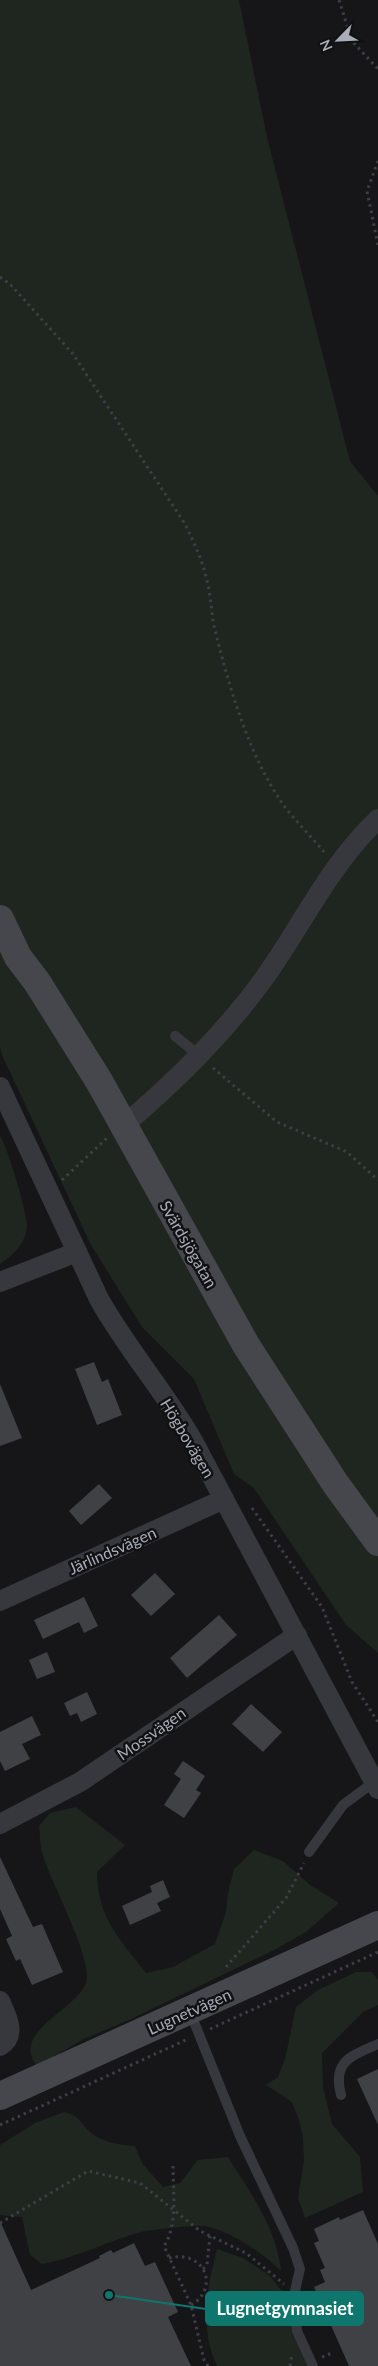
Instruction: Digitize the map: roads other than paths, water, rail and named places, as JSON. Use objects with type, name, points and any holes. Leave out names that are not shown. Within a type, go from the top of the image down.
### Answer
[{"type":"street","points":[[123,1126],[200,1056],[266,976],[338,867],[363,833],[378,819]]},
{"type":"street","name":"Svärdsjögatan","points":[[0,919],[9,960],[37,982],[83,1056],[246,1345],[335,1483],[378,1542]]},
{"type":"street","name":"Högbovägen","points":[[0,1087],[77,1252],[116,1329],[184,1425],[376,1785]]},
{"type":"street","points":[[0,1282],[77,1252]]},
{"type":"street","name":"Järlindsvägen","points":[[0,1601],[224,1499]]},
{"type":"street","name":"Mossvägen","points":[[0,1824],[80,1782],[297,1635]]},
{"type":"street","name":"Lugnetvägen","points":[[0,2096],[378,1925]]},
{"type":"street","points":[[0,2001],[8,2020],[5,2040]]},
{"type":"lane","points":[[176,1036],[200,1056]]},
{"type":"lane","points":[[310,1852],[343,1805],[376,1785]]},
{"type":"lane","points":[[189,2011],[237,2129],[293,2248],[300,2269],[294,2295],[296,2332],[313,2366]]},
{"type":"lane","points":[[341,2094],[338,2083],[339,2070],[345,2062],[356,2054],[378,2044]]},
{"type":"place","name":"Lugnetgymnasiet","points":[[109,2295]]}]
